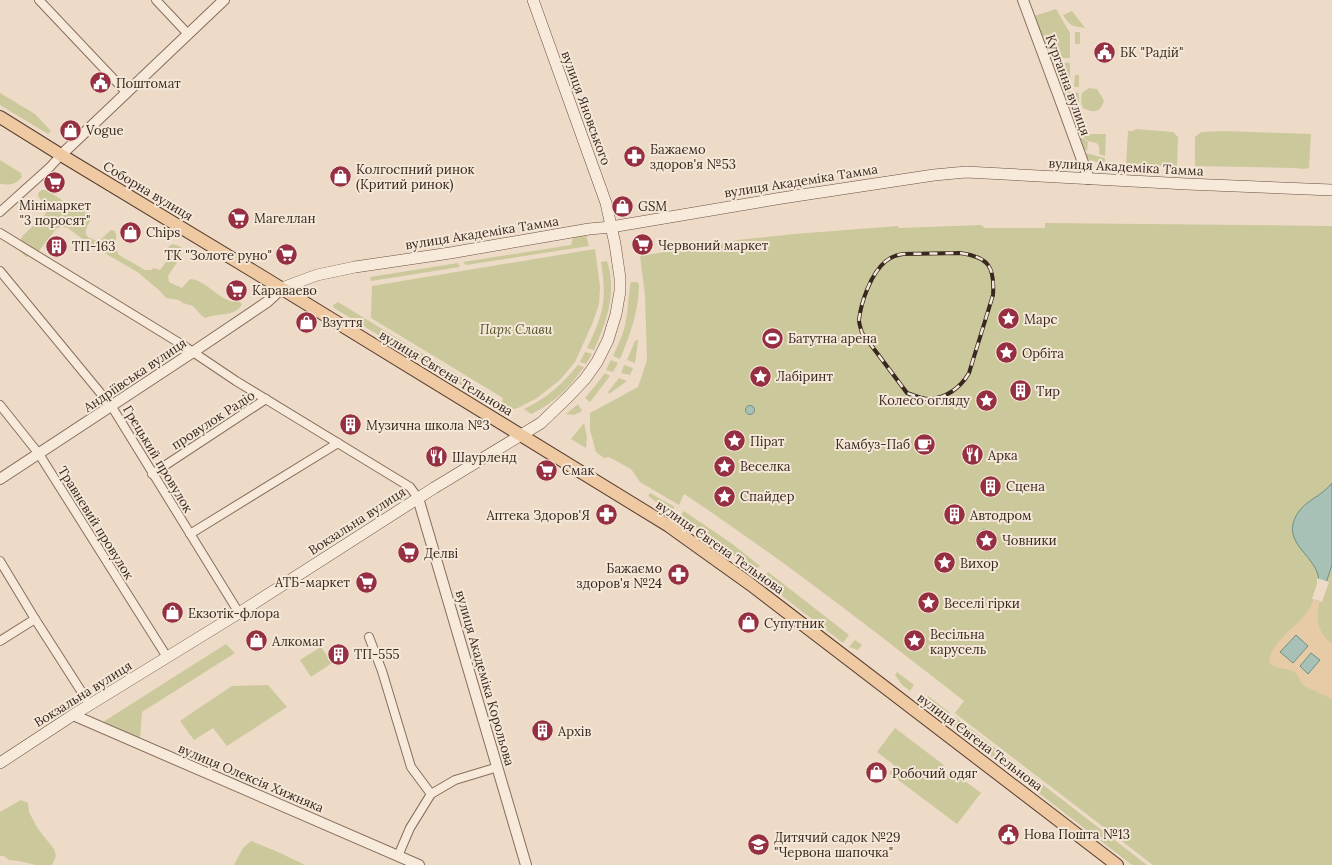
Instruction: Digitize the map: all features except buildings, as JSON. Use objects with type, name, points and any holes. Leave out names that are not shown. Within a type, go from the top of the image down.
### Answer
[{"type":"main road","name":"вулиця Яновського","points":[[533,0],[606,203],[611,227]]},
{"type":"main road","name":"Соборна вулиця","points":[[0,117],[282,288]]},
{"type":"main road","name":"вулиця Академіка Тамма","points":[[282,288],[317,275],[355,267],[450,253],[589,229],[611,227],[774,199],[934,175],[966,172],[1332,190]]},
{"type":"main road","name":"Вокзальна вулиця","points":[[0,763],[73,715],[418,498],[541,423],[585,379],[597,362],[608,340],[616,314],[620,291],[620,278],[611,227]]},
{"type":"main road","name":"вулиця Євгена Тельнова","points":[[282,288],[669,526],[750,584],[1118,865]]},
{"type":"street","points":[[39,0],[126,92]]},
{"type":"street","points":[[156,0],[188,34]]},
{"type":"street","points":[[0,212],[224,0]]},
{"type":"street","name":"Курганна вулиця","points":[[1023,0],[1089,179]]},
{"type":"street","points":[[0,233],[410,487],[418,498]]},
{"type":"street","name":"Грецький провулок","points":[[0,271],[112,407],[152,474],[239,612]]},
{"type":"street","name":"Андріївська вулиця","points":[[0,479],[112,407],[267,302],[282,288]]},
{"type":"street","name":"провулок Радіо","points":[[152,474],[266,399]]},
{"type":"street","name":"Травневий провулок","points":[[0,404],[39,454],[167,657]]},
{"type":"street","points":[[190,534],[338,443]]},
{"type":"street","name":"вулиця Академіка Корольова","points":[[418,498],[526,865]]},
{"type":"street","points":[[0,561],[90,705]]},
{"type":"street","points":[[0,641],[35,618]]},
{"type":"street","points":[[369,637],[382,671],[411,767],[431,794]]},
{"type":"street","name":"вулиця Олексія Хижняка","points":[[73,715],[419,865]]},
{"type":"street","points":[[398,856],[410,828],[431,794],[455,780],[498,767]]},
{"type":"green space","points":[[1056,9],[1070,33],[1070,58],[1050,58],[1034,16]]},
{"type":"green space","points":[[1072,11],[1085,28],[1072,25],[1065,19],[1063,15]]},
{"type":"green space","points":[[1075,32],[1080,32],[1080,44],[1075,44]]},
{"type":"green space","points":[[1051,62],[1070,63],[1070,92],[1079,93],[1079,117],[1072,119]]},
{"type":"green space","points":[[1075,75],[1079,75],[1079,87],[1074,87]]},
{"type":"green space","points":[[1089,88],[1097,89],[1104,101],[1101,108],[1096,111],[1090,111],[1083,108],[1081,102],[1082,93]]},
{"type":"green space","points":[[0,93],[35,114],[51,131],[48,134],[0,105]]},
{"type":"green space","points":[[1136,129],[1173,132],[1178,137],[1177,166],[1126,165],[1128,131],[1133,131]]},
{"type":"green space","points":[[1224,131],[1311,134],[1309,168],[1195,166],[1195,137],[1201,132]]},
{"type":"green space","points":[[1078,134],[1106,134],[1105,156],[1099,154],[1099,146],[1097,143],[1086,140]]},
{"type":"green space","points":[[1079,136],[1088,142],[1087,151],[1084,150]]},
{"type":"green space","points":[[1085,153],[1105,158],[1105,165],[1087,159]]},
{"type":"green space","points":[[0,160],[21,173],[22,177],[17,182],[12,184],[0,184]]},
{"type":"green space","points":[[46,190],[73,207],[77,208],[83,203],[85,205],[83,210],[92,216],[86,229],[86,235],[99,241],[111,230],[115,231],[116,249],[119,255],[145,270],[152,270],[153,268],[160,270],[171,255],[168,250],[169,246],[173,244],[181,247],[182,250],[180,258],[168,276],[169,282],[182,288],[190,279],[196,280],[203,283],[220,296],[242,304],[235,311],[230,313],[206,318],[202,316],[193,306],[179,300],[166,298],[139,273],[89,244],[68,228],[57,228],[38,252],[26,257],[20,251],[19,244],[25,233],[43,217],[47,211],[38,196],[39,192]]},
{"type":"green space","points":[[1045,223],[1332,226],[1332,865],[1153,865],[956,714],[955,713],[964,701],[861,621],[756,543],[684,494],[679,505],[640,482],[631,469],[609,457],[604,458],[596,452],[590,430],[590,413],[638,387],[647,360],[645,295],[640,256],[738,240],[794,234],[898,226],[899,228],[981,225],[985,228],[1045,228]]},
{"type":"green space","points":[[586,235],[589,246],[466,265],[463,262],[571,245],[573,238]]},
{"type":"green space","name":"Парк Слави","points":[[595,249],[600,287],[599,304],[593,322],[575,362],[560,380],[537,398],[518,408],[513,409],[501,403],[503,398],[371,318],[372,286]]},
{"type":"green space","points":[[607,261],[610,273],[611,296],[603,328],[594,350],[587,348],[601,315],[604,288],[601,262]]},
{"type":"green space","points":[[458,263],[460,267],[371,281],[370,277]]},
{"type":"green space","points":[[631,282],[637,282],[639,284],[639,294],[636,313],[620,359],[613,356],[621,339],[627,317]]},
{"type":"green space","points":[[338,302],[495,398],[492,404],[334,308],[333,305]]},
{"type":"green space","points":[[637,340],[635,363],[627,360],[635,341]]},
{"type":"green space","points":[[585,352],[592,354],[586,364],[580,362]]},
{"type":"green space","points":[[611,360],[618,363],[613,372],[606,370]]},
{"type":"green space","points":[[578,365],[584,367],[567,388],[554,400],[531,414],[524,409],[539,401],[553,390]]},
{"type":"green space","points":[[624,365],[633,368],[630,375],[621,373]]},
{"type":"green space","points":[[605,373],[610,376],[590,402],[585,398]]},
{"type":"green space","points":[[619,378],[627,381],[609,394],[608,392]]},
{"type":"green space","points":[[578,404],[582,411],[574,415],[566,414]]},
{"type":"green space","points":[[584,423],[587,437],[586,448],[571,439]]},
{"type":"green space","points":[[650,493],[675,507],[671,510],[667,510],[648,496]]},
{"type":"green space","points":[[684,511],[731,543],[760,566],[753,571],[749,571],[740,560],[681,519]]},
{"type":"green space","points":[[768,572],[849,635],[843,643],[764,582],[763,578]]},
{"type":"green space","points":[[855,640],[862,645],[858,650],[849,647]]},
{"type":"green space","points":[[226,644],[235,653],[142,712],[140,739],[103,722]]},
{"type":"green space","points":[[321,647],[332,663],[311,677],[300,660]]},
{"type":"green space","points":[[897,672],[914,685],[910,691],[902,685],[895,675]]},
{"type":"green space","points":[[268,685],[287,707],[227,746],[213,728],[194,740],[180,721],[232,686]]},
{"type":"green space","points":[[928,696],[950,713],[944,721],[922,704]]},
{"type":"green space","points":[[955,717],[1147,865],[1132,865],[952,726],[951,721]]},
{"type":"green space","points":[[895,728],[945,766],[941,771],[950,778],[954,773],[981,793],[957,824],[889,773],[894,765],[877,752]]},
{"type":"green space","points":[[21,800],[28,803],[29,812],[38,829],[54,849],[56,856],[52,865],[36,865],[9,860],[4,856],[0,856],[0,812]]},
{"type":"green space","points":[[251,841],[305,865],[234,865],[243,848]]},
{"type":"sand","points":[[1314,599],[1320,601],[1318,619],[1323,635],[1332,643],[1332,699],[1304,686],[1297,674],[1293,671],[1271,665],[1269,662],[1278,642],[1306,613]]},
{"type":"shaded area","points":[[750,405],[755,410],[750,415],[745,410]]},
{"type":"shaded area","points":[[1332,483],[1332,565],[1320,601],[1314,599],[1318,584],[1318,575],[1315,567],[1295,540],[1293,524],[1301,509]]},
{"type":"shaded area","name":"Човники","points":[[984,529],[988,532],[992,531],[997,537],[996,546],[989,551],[980,549],[975,542],[977,534]]},
{"type":"shaded area","points":[[1296,635],[1308,646],[1293,663],[1280,652]]},
{"type":"shaded area","points":[[1311,653],[1320,660],[1308,674],[1300,666]]},
{"type":"pier","points":[[1317,578],[1329,582],[1322,602],[1312,599],[1317,584]]},
{"type":"railway","points":[[960,253],[983,260],[991,270],[993,277],[993,295],[969,373],[962,383],[941,397],[928,399],[907,393],[862,333],[859,320],[862,305],[871,280],[881,266],[892,257],[903,254],[960,253]]},
{"type":"place","name":"БК \"Радій\"","points":[[1104,52]]},
{"type":"place","name":"Поштомат","points":[[101,83]]},
{"type":"place","name":"Vogue","points":[[70,130]]},
{"type":"place","name":"Бажаємо здоров'я №53","points":[[635,156]]},
{"type":"place","name":"Колгоспний ринок (Критий ринок)","points":[[340,176]]},
{"type":"place","name":"Мінімаркет \"3 поросят\"","points":[[55,183]]},
{"type":"place","name":"GSM","points":[[622,206]]},
{"type":"place","name":"Магеллан","points":[[239,218]]},
{"type":"place","name":"Chips","points":[[131,232]]},
{"type":"place","name":"Червоний маркет","points":[[642,245]]},
{"type":"place","name":"ТП-163","points":[[56,246]]},
{"type":"place","name":"ТК \"Золоте руно\"","points":[[287,255]]},
{"type":"place","name":"Караваево","points":[[237,290]]},
{"type":"place","name":"Марс","points":[[1008,319]]},
{"type":"place","name":"Взуття","points":[[306,322]]},
{"type":"place","name":"Батутна арена","points":[[772,338]]},
{"type":"place","name":"Орбіта","points":[[1006,353]]},
{"type":"place","name":"Лабіринт","points":[[761,376]]},
{"type":"place","name":"Тир","points":[[1020,391]]},
{"type":"place","name":"Колесо огляду","points":[[986,400]]},
{"type":"place","name":"Музична школа №3","points":[[351,425]]},
{"type":"place","name":"Пірат","points":[[734,441]]},
{"type":"place","name":"Камбуз-Паб","points":[[925,444]]},
{"type":"place","name":"Арка","points":[[973,455]]},
{"type":"place","name":"Шаурленд","points":[[437,457]]},
{"type":"place","name":"Веселка","points":[[725,466]]},
{"type":"place","name":"Смак","points":[[546,470]]},
{"type":"place","name":"Сцена","points":[[990,486]]},
{"type":"place","name":"Спайдер","points":[[724,496]]},
{"type":"place","name":"Аптека Здоров'Я","points":[[606,515]]},
{"type":"place","name":"Автодром","points":[[955,515]]},
{"type":"place","name":"Човники","points":[[986,540]]},
{"type":"place","name":"Делві","points":[[409,553]]},
{"type":"place","name":"Вихор","points":[[945,563]]},
{"type":"place","name":"Бажаємо здоров'я №24","points":[[678,575]]},
{"type":"place","name":"АТБ-маркет","points":[[366,582]]},
{"type":"place","name":"Веселі гірки","points":[[928,603]]},
{"type":"place","name":"Екзотік-флора","points":[[172,613]]},
{"type":"place","name":"Супутник","points":[[749,623]]},
{"type":"place","name":"Алкомаг","points":[[256,641]]},
{"type":"place","name":"Весільна карусель","points":[[915,641]]},
{"type":"place","name":"ТП-555","points":[[338,654]]},
{"type":"place","name":"Архів","points":[[543,731]]},
{"type":"place","name":"Робочий одяг","points":[[877,773]]},
{"type":"place","name":"Нова Пошта №13","points":[[1008,834]]},
{"type":"place","name":"Дитячий садок №29 \"Червона шапочка\"","points":[[758,844]]}]
